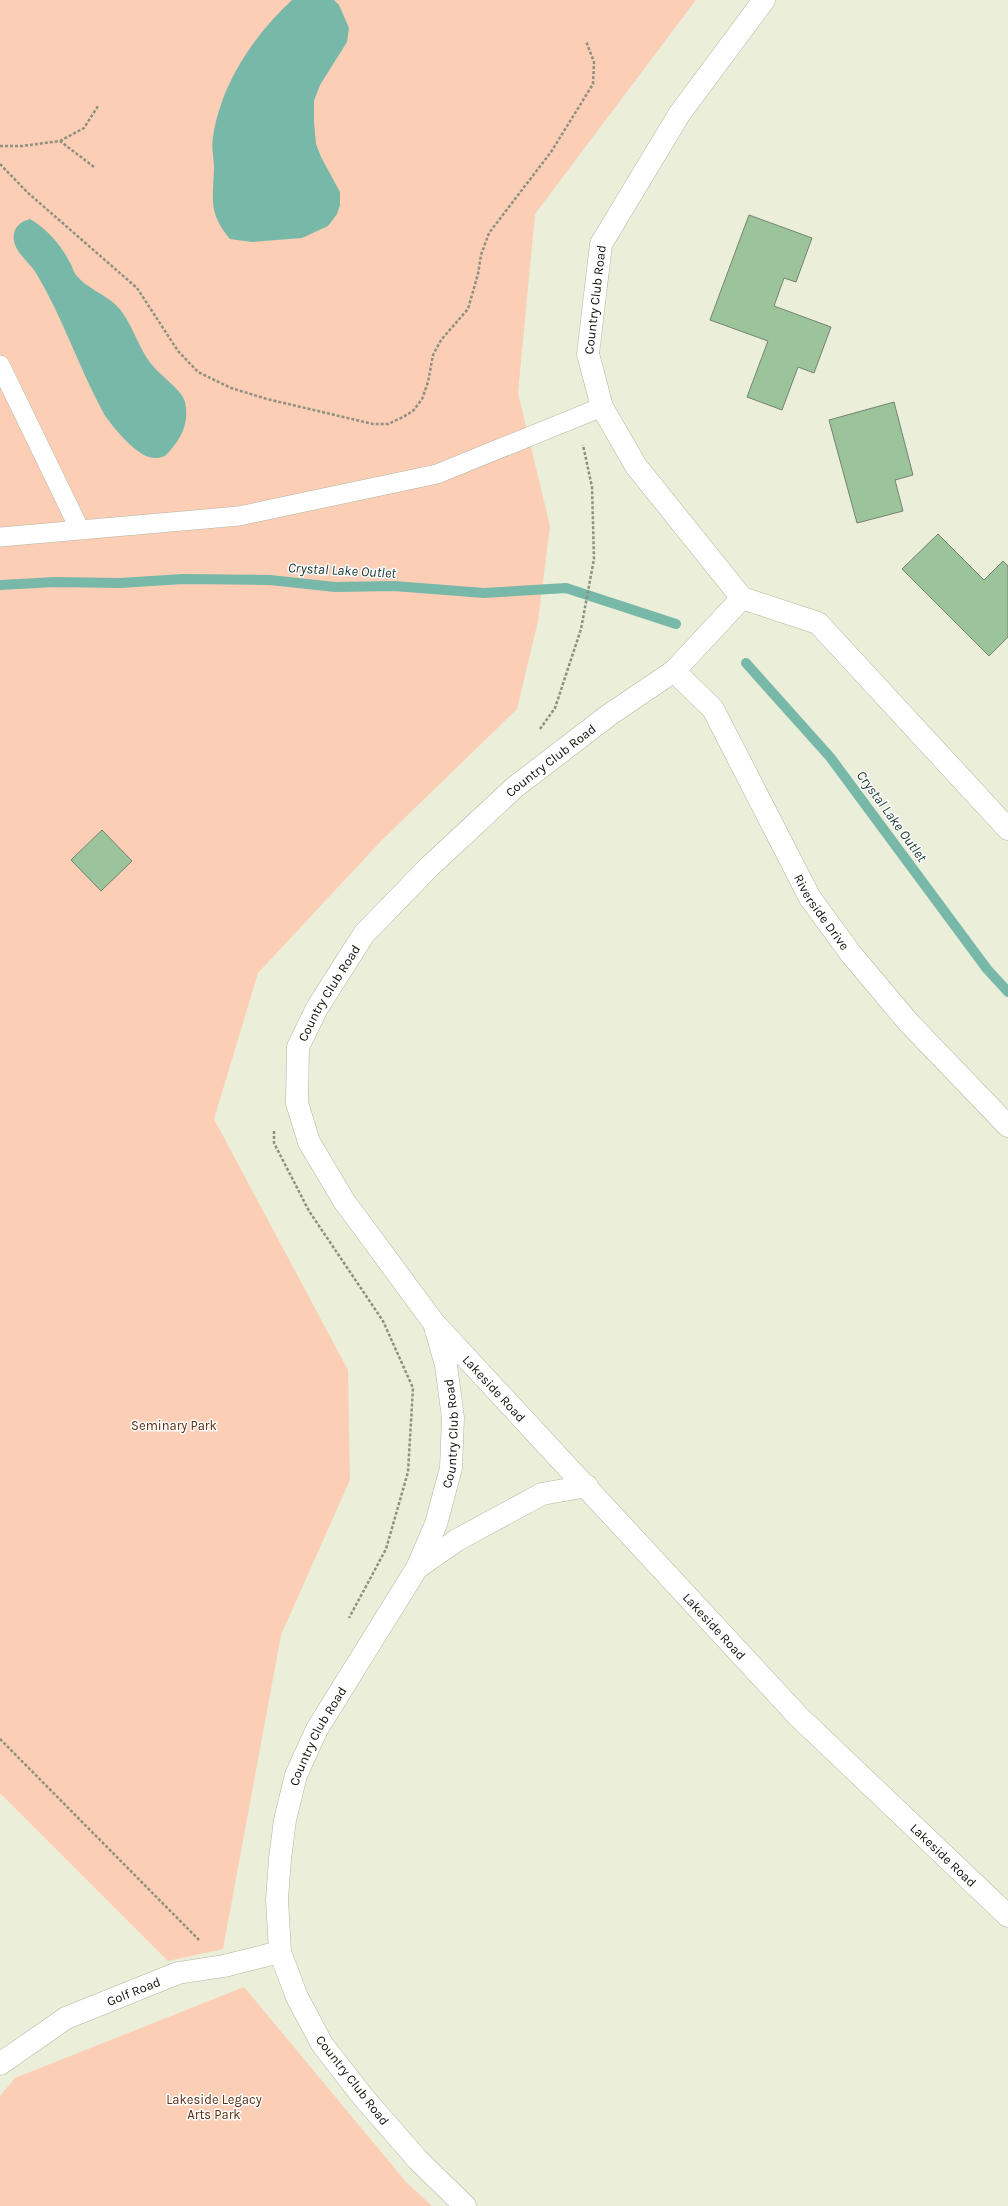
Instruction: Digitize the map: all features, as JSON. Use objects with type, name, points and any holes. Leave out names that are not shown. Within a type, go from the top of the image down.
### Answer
[{"type":"street","name":"Country Club Road","points":[[465,2206],[418,2160],[363,2097],[322,2044],[297,1997],[280,1952],[276,1899],[285,1820],[296,1775],[317,1729],[417,1568],[436,1524],[451,1468],[453,1418],[446,1365],[434,1323],[344,1201],[309,1142],[297,1103],[298,1047],[317,1008],[364,934],[429,867],[515,787],[609,715],[674,671],[742,598],[636,466],[602,407],[588,354],[601,244],[680,113],[764,0]]},
{"type":"street","points":[[742,598],[818,623],[1008,830]]},
{"type":"street","name":"Riverside Drive","points":[[674,671],[713,709],[810,898],[851,954],[909,1023],[1008,1126]]},
{"type":"street","name":"Lakeside Road","points":[[434,1323],[587,1486],[799,1717],[1008,1916]]},
{"type":"street","points":[[417,1568],[457,1540],[542,1494],[587,1486]]},
{"type":"street","name":"Golf Road","points":[[0,2064],[66,2018],[178,1973],[224,1966],[280,1952]]},
{"type":"lane","points":[[0,366],[80,530]]},
{"type":"lane","points":[[0,537],[239,516],[437,474],[602,407]]},
{"type":"path","points":[[0,164],[27,192],[137,288],[178,352],[198,372],[231,388],[267,399],[373,424],[388,424],[413,411],[422,399],[428,382],[433,356],[441,340],[468,309],[482,255],[490,233],[551,152],[593,84],[594,62],[586,41]]},
{"type":"path","points":[[0,146],[22,146],[60,141],[84,128],[98,106]]},
{"type":"path","points":[[60,141],[94,167]]},
{"type":"path","points":[[583,618],[592,573]]},
{"type":"path","points":[[0,1739],[224,1966]]},
{"type":"green space","name":"Seminary Park","points":[[0,0],[696,0],[535,214],[518,393],[550,526],[538,621],[517,709],[381,841],[258,973],[214,1119],[348,1370],[350,1480],[281,1635],[223,1949],[168,1961],[0,1793]]},
{"type":"green space","name":"Lakeside Legacy Arts Park","points":[[244,1987],[407,2183],[432,2206],[0,2206],[0,2096],[15,2078]]},
{"type":"water","points":[[292,0],[334,0],[339,5],[349,28],[347,42],[320,85],[314,101],[316,144],[321,157],[340,192],[340,205],[337,214],[328,226],[302,238],[252,242],[230,239],[218,221],[213,205],[214,168],[212,141],[217,117],[223,98],[241,62],[264,29]]},
{"type":"water","points":[[30,219],[42,227],[57,243],[66,255],[80,280],[107,298],[123,313],[143,352],[157,370],[176,388],[183,398],[186,410],[185,425],[179,438],[165,456],[151,458],[137,450],[118,432],[104,414],[46,290],[36,273],[17,250],[15,245],[15,230],[20,224]]},
{"type":"building","points":[[749,215],[812,238],[796,282],[784,278],[774,306],[831,327],[814,373],[798,367],[782,410],[747,397],[768,341],[710,320]]},
{"type":"building","points":[[894,402],[913,475],[895,480],[903,511],[857,523],[829,420]]},
{"type":"building","points":[[938,534],[984,580],[1003,561],[1008,566],[1008,637],[989,656],[902,569]]},
{"type":"building","points":[[102,830],[132,861],[101,891],[71,860]]},
{"type":"waterway","name":"Crystal Lake Outlet","points":[[0,585],[55,582],[120,583],[183,579],[270,580],[335,587],[394,586],[484,593],[566,588],[676,624]]},
{"type":"waterway","name":"Crystal Lake Outlet","points":[[746,663],[830,757],[987,969],[1008,992]]}]
